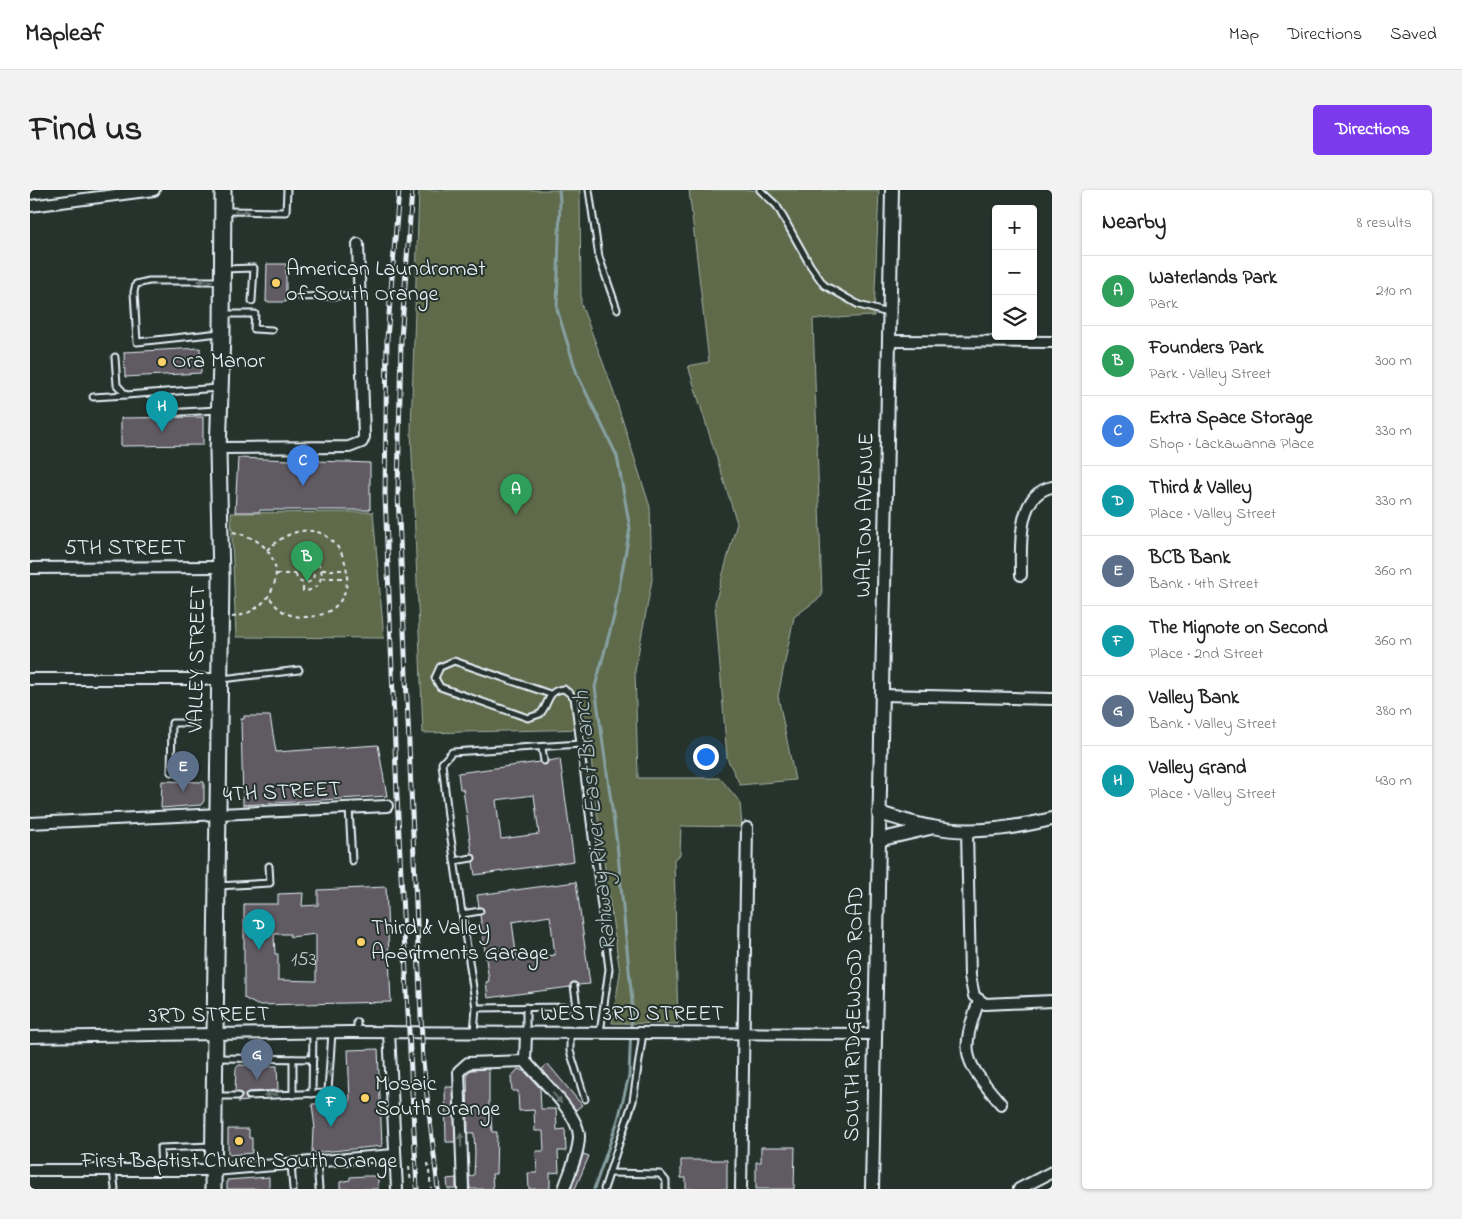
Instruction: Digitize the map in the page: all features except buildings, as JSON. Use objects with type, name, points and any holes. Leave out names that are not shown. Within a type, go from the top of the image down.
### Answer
[{"type":"main road","name":"VALLEY STREET","points":[[213,1189],[216,816],[221,567],[218,448],[221,388],[223,190]]},
{"type":"street","points":[[30,206],[154,190]]},
{"type":"street","name":"WALTON AVENUE","points":[[878,840],[892,190]]},
{"type":"street","points":[[218,448],[349,446],[362,442],[364,437],[358,244]]},
{"type":"street","points":[[890,341],[1052,342]]},
{"type":"street","points":[[1021,576],[1022,524],[1026,511],[1038,495],[1052,488]]},
{"type":"street","name":"5TH STREET","points":[[30,568],[221,567]]},
{"type":"street","points":[[30,680],[220,679]]},
{"type":"street","points":[[882,695],[1052,699]]},
{"type":"street","name":"4TH STREET","points":[[30,823],[216,816],[387,806]]},
{"type":"street","points":[[879,813],[933,828],[967,830],[1003,829],[1052,819]]},
{"type":"street","points":[[741,1189],[742,1033],[747,828]]},
{"type":"street","points":[[878,840],[933,828]]},
{"type":"street","points":[[967,830],[970,976],[974,996],[985,1004],[1052,1001]]},
{"type":"street","name":"SOUTH RIDGEWOOD ROAD","points":[[872,1189],[878,840]]},
{"type":"street","points":[[979,1001],[970,1025],[967,1044],[970,1065],[1001,1104]]},
{"type":"street","name":"3RD STREET","points":[[30,1037],[332,1032],[356,1027],[389,1032]]},
{"type":"street","points":[[389,1032],[397,1189]]},
{"type":"street","name":"WEST 3RD STREET","points":[[389,1032],[875,1034]]},
{"type":"street","points":[[526,1034],[525,1061],[571,1115],[577,1126],[578,1149],[564,1189]]},
{"type":"street","points":[[463,1189],[459,1071],[461,1067],[468,1063],[525,1061]]},
{"type":"street","points":[[30,1170],[214,1170],[394,1155]]},
{"type":"street","points":[[1019,1189],[1052,1172]]},
{"type":"lane","points":[[223,211],[286,212],[287,190]]},
{"type":"lane","points":[[589,190],[599,257],[617,309]]},
{"type":"lane","points":[[760,190],[777,206],[810,265],[824,284],[859,306],[889,313]]},
{"type":"lane","points":[[222,332],[137,342],[134,292],[136,284],[149,281],[188,281],[254,268],[252,301]]},
{"type":"lane","points":[[301,297],[359,295]]},
{"type":"lane","points":[[222,314],[255,314],[254,329],[272,330]]},
{"type":"lane","points":[[115,357],[117,385],[126,395]]},
{"type":"lane","points":[[93,397],[221,388]]},
{"type":"lane","points":[[166,413],[220,410]]},
{"type":"lane","points":[[550,694],[454,662],[440,667],[435,678],[440,687],[528,718],[537,717],[543,711],[550,694],[554,691],[564,689],[574,697],[608,969],[600,1033]]},
{"type":"lane","points":[[220,679],[299,670]]},
{"type":"lane","points":[[192,773],[171,772],[172,723],[194,723]]},
{"type":"lane","points":[[474,1032],[476,1008],[454,861],[442,763],[452,752],[542,748],[581,744]]},
{"type":"lane","points":[[542,748],[544,761]]},
{"type":"lane","points":[[349,808],[352,861]]},
{"type":"lane","points":[[454,861],[472,858]]},
{"type":"lane","points":[[216,886],[270,883],[269,866]]},
{"type":"lane","points":[[462,914],[480,911]]},
{"type":"lane","points":[[476,1008],[577,1007],[574,986]]},
{"type":"lane","points":[[526,1007],[526,1034]]},
{"type":"lane","points":[[312,1094],[313,1032]]},
{"type":"lane","points":[[248,1096],[325,1093],[330,1088],[332,1032]]},
{"type":"lane","points":[[570,1033],[570,1051],[585,1099]]},
{"type":"lane","points":[[604,1189],[633,1101],[643,1033]]},
{"type":"lane","points":[[214,1058],[312,1058]]},
{"type":"lane","points":[[293,1059],[293,1095]]},
{"type":"lane","points":[[214,1096],[238,1096]]},
{"type":"lane","points":[[161,1170],[160,1148],[214,1146]]},
{"type":"lane","points":[[317,1162],[319,1189]]},
{"type":"lane","points":[[292,1164],[293,1189]]},
{"type":"lane","points":[[113,1169],[115,1189]]},
{"type":"lane","points":[[609,1173],[660,1174],[666,1181],[666,1189]]},
{"type":"path","points":[[230,617],[247,614],[259,607],[274,587],[276,574],[267,550],[248,536],[231,531]]},
{"type":"path","points":[[267,550],[290,534],[298,532],[316,533],[326,536],[341,551],[346,560],[348,570],[348,578],[342,596],[336,604],[328,610],[309,617],[288,614],[274,605],[269,596]]},
{"type":"path","points":[[303,565],[302,557],[310,558],[316,561],[322,570],[322,578],[319,584],[308,591],[303,591],[304,583]]},
{"type":"path","points":[[303,565],[312,568],[314,574],[310,582],[304,583],[297,580],[298,568],[303,565]]},
{"type":"path","points":[[322,570],[348,570]]},
{"type":"path","points":[[276,574],[296,574]]},
{"type":"path","points":[[322,578],[348,578]]},
{"type":"path","points":[[428,1163],[431,1188]]},
{"type":"path","points":[[409,1167],[411,1183]]},
{"type":"green space","points":[[419,190],[580,190],[581,304],[611,384],[650,507],[652,580],[635,671],[638,778],[720,778],[740,802],[742,827],[681,826],[680,855],[674,859],[678,1024],[612,1023],[620,973],[596,806],[588,729],[423,733],[411,430]]},
{"type":"green space","points":[[689,190],[879,190],[874,316],[813,319],[822,596],[794,617],[778,696],[795,780],[740,785],[727,758],[715,603],[737,523],[688,366],[709,362]]},
{"type":"green space","points":[[373,512],[384,638],[236,637],[231,513]]},
{"type":"waterway","name":"Rahway River East Branch","points":[[559,190],[557,309],[577,374],[617,456],[630,528],[614,616],[595,687],[617,844],[632,1001],[629,1076],[618,1120],[594,1189]]},
{"type":"railway","points":[[399,190],[387,339],[385,494],[397,796],[417,1189]]},
{"type":"railway","points":[[412,190],[401,340],[398,494],[423,1062],[438,1189]]},
{"type":"place","name":"American Laundromat of South Orange","points":[[276,283]]},
{"type":"place","name":"Ora Manor","points":[[162,362]]},
{"type":"place","name":"Valley Grand","points":[[162,432]]},
{"type":"place","name":"Extra Space Storage","points":[[303,486]]},
{"type":"place","name":"Waterlands Park","points":[[516,515]]},
{"type":"place","name":"Founders Park","points":[[307,582]]},
{"type":"place","name":"BCB Bank","points":[[183,792]]},
{"type":"place","name":"Third & Valley Apartments Garage","points":[[361,942]]},
{"type":"place","name":"Third & Valley","points":[[259,950]]},
{"type":"place","name":"Valley Bank","points":[[257,1080]]},
{"type":"place","name":"Mosaic South Orange","points":[[365,1098]]},
{"type":"place","name":"The Mignote on Second","points":[[331,1127]]},
{"type":"place","name":"First Baptist Church South Orange","points":[[239,1141]]}]
